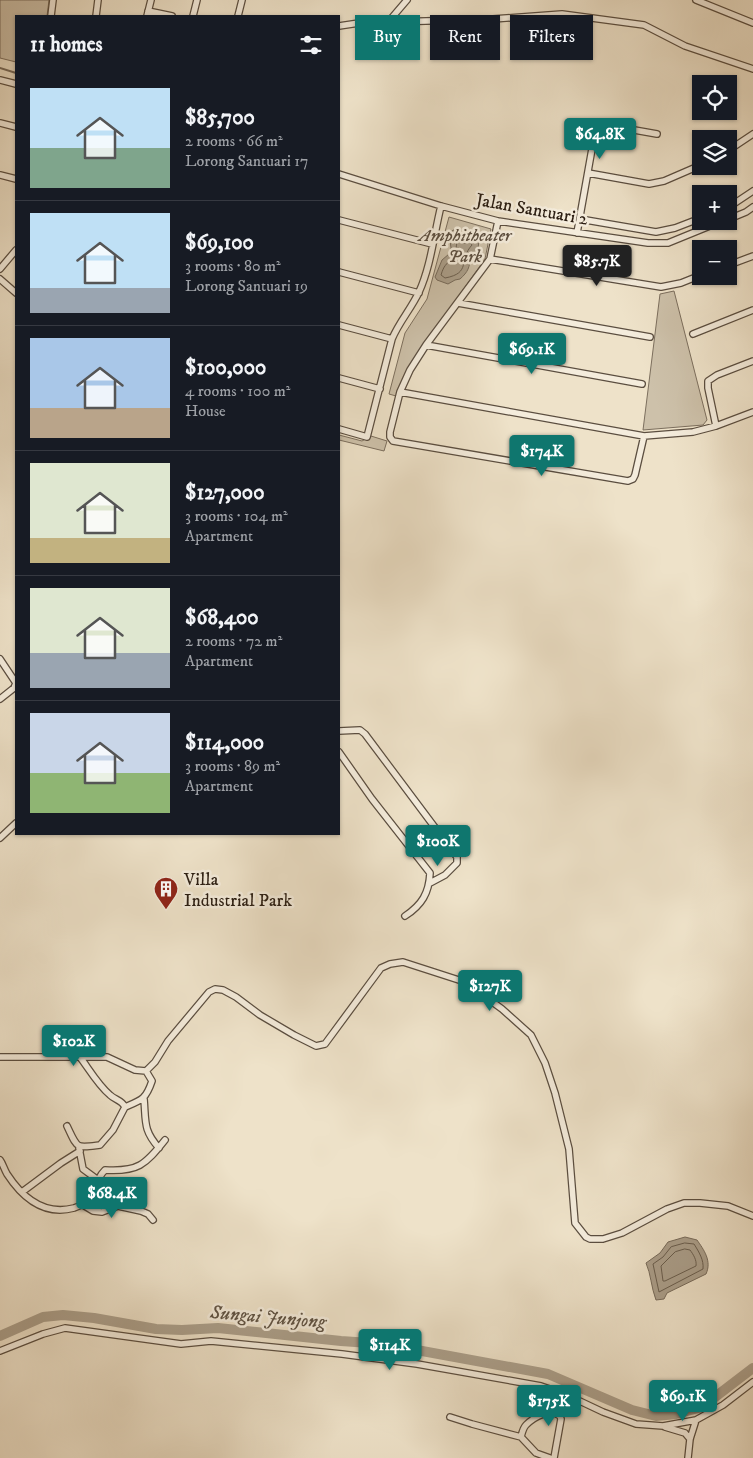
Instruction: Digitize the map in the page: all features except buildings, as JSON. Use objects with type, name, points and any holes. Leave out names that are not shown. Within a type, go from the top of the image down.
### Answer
[{"type":"street","points":[[51,15],[53,0]]},
{"type":"street","points":[[96,15],[98,0]]},
{"type":"street","points":[[148,14],[151,0]]},
{"type":"street","points":[[193,15],[197,0]]},
{"type":"street","points":[[238,15],[242,0]]},
{"type":"street","points":[[394,15],[407,0]]},
{"type":"street","points":[[696,0],[753,23]]},
{"type":"street","points":[[420,20],[493,19],[562,14],[644,25],[685,46],[753,69]]},
{"type":"street","points":[[340,26],[355,23]]},
{"type":"street","points":[[0,80],[15,84]]},
{"type":"street","points":[[0,123],[15,127]]},
{"type":"street","points":[[577,233],[595,132],[606,125],[657,134]]},
{"type":"street","points":[[737,145],[753,134]]},
{"type":"street","points":[[588,173],[649,184],[664,181],[692,169]]},
{"type":"street","name":"Jalan Santuari 2","points":[[340,174],[440,206],[498,221],[648,243],[668,243],[700,230]]},
{"type":"street","points":[[0,175],[15,179]]},
{"type":"street","points":[[737,202],[753,191]]},
{"type":"street","points":[[340,429],[368,437],[392,339],[397,326],[419,293],[440,206]]},
{"type":"street","points":[[737,215],[753,207]]},
{"type":"street","points":[[580,219],[656,232],[692,221]]},
{"type":"street","points":[[340,220],[432,244]]},
{"type":"street","points":[[498,221],[490,259],[426,345],[410,370],[400,392],[390,437],[394,440],[628,481],[633,479],[635,475],[644,436]]},
{"type":"street","points":[[0,270],[15,251]]},
{"type":"street","points":[[737,262],[753,256]]},
{"type":"street","points":[[490,259],[661,287],[692,279]]},
{"type":"street","points":[[340,272],[419,293]]},
{"type":"street","points":[[0,279],[15,292]]},
{"type":"street","points":[[458,302],[650,337]]},
{"type":"street","points":[[693,334],[753,310]]},
{"type":"street","points":[[340,325],[392,339]]},
{"type":"street","points":[[426,345],[642,384]]},
{"type":"street","points":[[716,426],[708,381],[717,375],[753,361]]},
{"type":"street","points":[[340,378],[380,388]]},
{"type":"street","points":[[400,392],[644,436],[693,432],[716,426],[753,412]]},
{"type":"street","points":[[0,659],[15,682]]},
{"type":"street","points":[[0,699],[15,686]]},
{"type":"street","points":[[340,731],[360,730],[365,734],[454,852],[456,864],[444,875],[430,883]]},
{"type":"street","points":[[340,753],[372,800],[430,873],[430,883],[424,899],[416,909],[405,916]]},
{"type":"street","points":[[0,838],[15,824]]},
{"type":"street","points":[[146,1071],[155,1062],[168,1041],[209,992],[215,989],[223,990],[236,997],[260,1015],[316,1046],[325,1044],[381,968],[403,962],[465,982],[502,1009],[531,1035],[545,1063],[555,1093],[568,1149],[575,1223],[586,1237],[590,1239],[603,1239],[622,1233],[667,1209],[684,1203],[728,1206],[753,1216]]},
{"type":"street","points":[[0,1057],[108,1057],[136,1070],[146,1071]]},
{"type":"street","points":[[80,1057],[99,1084],[110,1096],[123,1103],[125,1107]]},
{"type":"street","points":[[22,1192],[79,1149],[100,1145],[113,1130],[125,1107],[144,1099],[149,1092],[152,1081],[146,1071]]},
{"type":"street","points":[[144,1099],[144,1116],[149,1137],[159,1148]]},
{"type":"street","points":[[67,1126],[79,1149],[83,1169],[98,1180]]},
{"type":"street","points":[[0,1160],[6,1172],[27,1198],[46,1209],[68,1209],[82,1205],[90,1200],[98,1190],[98,1180],[105,1170],[123,1171],[143,1164],[165,1140]]},
{"type":"street","points":[[82,1205],[102,1212],[118,1206],[148,1214],[152,1220]]},
{"type":"street","points":[[0,1351],[43,1334],[65,1328],[181,1344],[211,1342],[342,1354],[417,1364],[541,1386],[636,1424],[663,1426],[684,1433],[690,1439]]},
{"type":"street","points":[[663,1426],[696,1420],[723,1405],[753,1382]]},
{"type":"street","points":[[521,1437],[524,1427],[542,1414],[557,1413],[561,1419],[554,1458]]},
{"type":"street","points":[[450,1417],[521,1437],[536,1453],[550,1458]]},
{"type":"street","points":[[688,1458],[690,1439],[696,1420]]},
{"type":"green space","points":[[0,0],[49,0],[47,15],[15,15],[15,62],[0,58]]},
{"type":"green space","name":"Amphitheater Park","points":[[449,217],[491,229],[485,259],[420,350],[396,396],[389,394],[405,333],[427,299]]},
{"type":"green space","points":[[674,291],[707,420],[703,425],[643,430],[660,294]]},
{"type":"green space","points":[[340,435],[362,441],[371,436],[387,441],[384,451],[340,440]]},
{"type":"water","points":[[455,229],[462,236],[476,236],[479,241],[478,248],[470,257],[467,272],[460,279],[448,284],[437,280],[435,277],[442,260],[449,254],[451,248],[449,233]]},
{"type":"water","points":[[685,1237],[697,1240],[705,1252],[708,1260],[706,1274],[667,1293],[664,1299],[656,1300],[646,1263],[660,1253],[668,1242]]},
{"type":"waterway","points":[[0,68],[15,73]]},
{"type":"waterway","name":"Sungai Junjong","points":[[0,1336],[43,1317],[63,1315],[94,1318],[156,1329],[218,1328],[384,1344],[548,1374],[632,1410],[656,1416],[676,1414],[702,1407],[753,1368]]},
{"type":"place","name":"Villa Industrial Park","points":[[166,910]]}]
